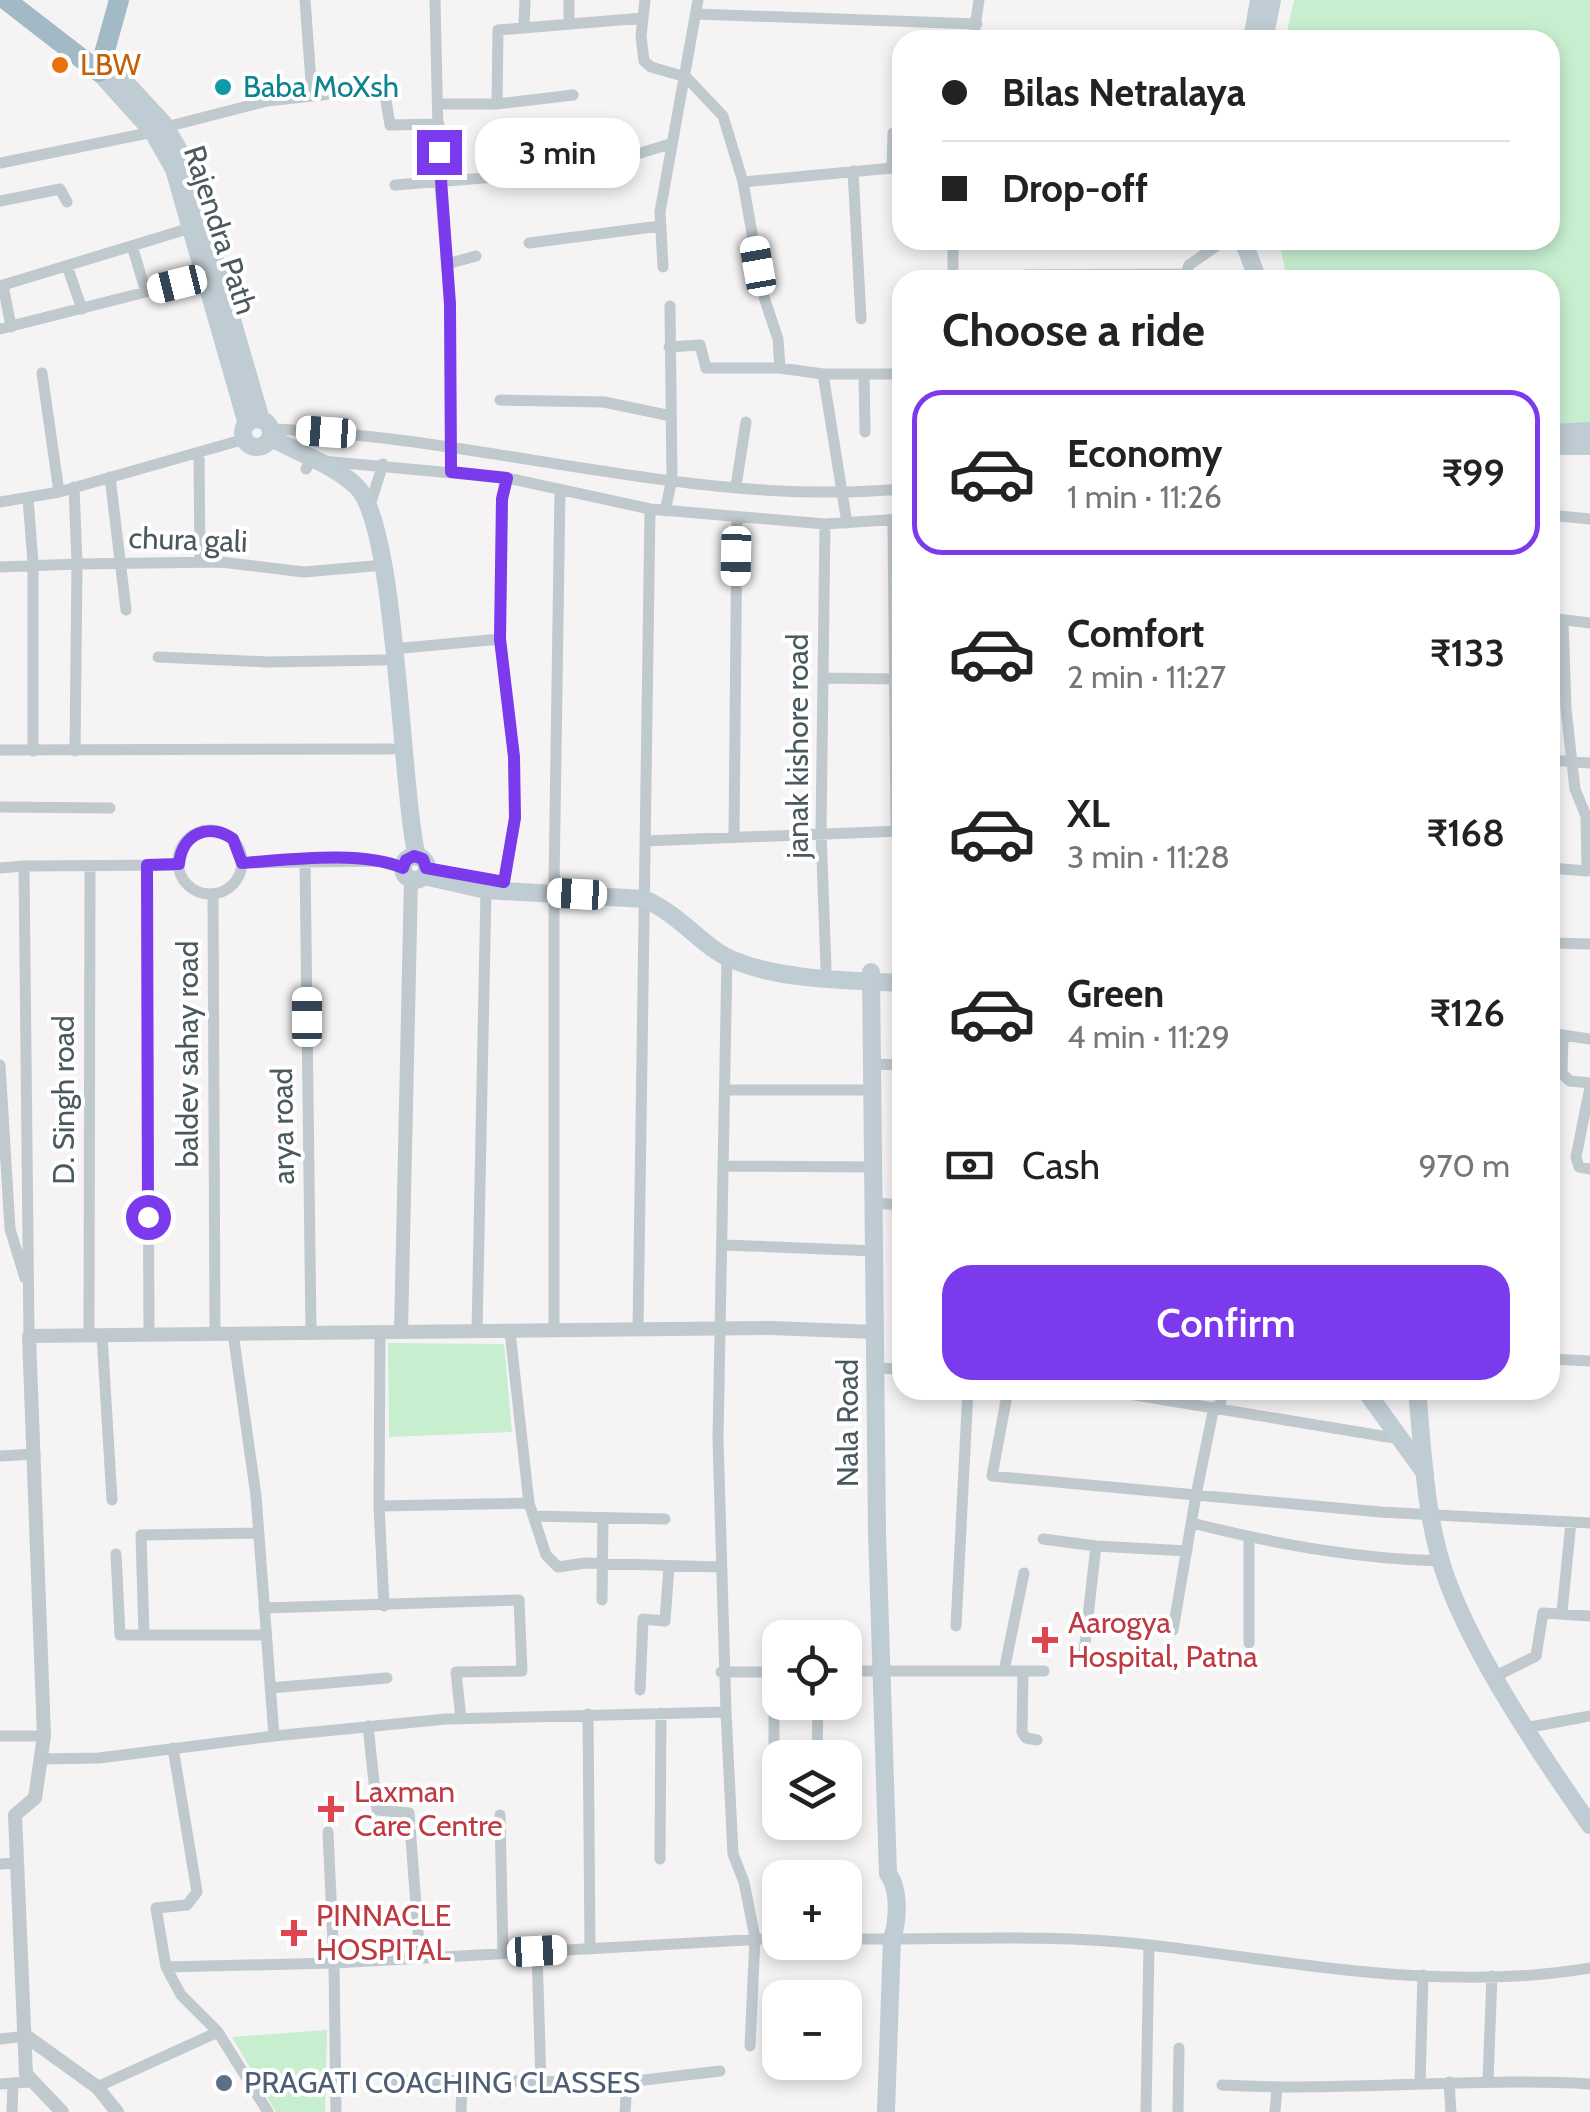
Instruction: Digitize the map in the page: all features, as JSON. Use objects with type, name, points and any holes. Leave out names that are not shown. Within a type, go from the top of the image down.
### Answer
[{"type":"highway","name":"Rajendra Path","points":[[6,0],[98,62]]},
{"type":"highway","name":"Rajendra Path","points":[[25,0],[98,62]]},
{"type":"highway","points":[[98,62],[109,0]]},
{"type":"highway","points":[[98,62],[119,0]]},
{"type":"main road","points":[[1254,30],[1259,0]]},
{"type":"main road","points":[[1266,30],[1272,0]]},
{"type":"main road","name":"Rajendra Path","points":[[98,62],[159,129],[200,225],[260,432]]},
{"type":"main road","name":"Rajendra Path","points":[[200,225],[208,276],[260,432]]},
{"type":"main road","points":[[260,432],[351,496],[367,527],[388,654],[392,748],[414,868]]},
{"type":"main road","points":[[1560,433],[1590,432]]},
{"type":"main road","points":[[1560,446],[1590,446]]},
{"type":"main road","points":[[308,464],[344,476],[370,505],[414,868]]},
{"type":"main road","points":[[414,868],[494,886],[644,894],[670,900],[729,949],[784,968],[826,968],[892,980]]},
{"type":"main road","points":[[644,894],[727,957],[784,968],[871,977],[892,975]]},
{"type":"main road","name":"Nala Road","points":[[871,977],[881,1670],[888,1874],[884,1881],[885,1928],[892,1939]]},
{"type":"main road","points":[[1372,1400],[1425,1474]]},
{"type":"main road","points":[[1419,1400],[1425,1474],[1452,1592],[1525,1728],[1590,1825]]},
{"type":"main road","points":[[886,2112],[892,1939]]},
{"type":"street","points":[[305,0],[312,94]]},
{"type":"street","points":[[434,0],[447,264],[451,472]]},
{"type":"street","points":[[524,26],[525,0]]},
{"type":"street","points":[[569,0],[569,23]]},
{"type":"street","points":[[645,0],[644,61],[651,67],[686,77],[723,116],[743,182],[762,290],[778,339],[780,368]]},
{"type":"street","points":[[664,266],[660,226],[670,144],[698,0]]},
{"type":"street","points":[[975,30],[979,0]]},
{"type":"street","points":[[697,14],[790,14],[976,24]]},
{"type":"street","points":[[497,104],[496,33],[524,26],[643,18]]},
{"type":"street","points":[[0,163],[312,94],[384,88],[390,125],[439,124]]},
{"type":"street","points":[[439,104],[497,104],[573,94]]},
{"type":"street","points":[[394,184],[585,170],[618,164],[670,144]]},
{"type":"street","points":[[743,182],[892,168]]},
{"type":"street","points":[[854,172],[861,320]]},
{"type":"street","points":[[0,201],[60,189],[67,202]]},
{"type":"street","points":[[200,225],[2,285],[5,328],[208,276]]},
{"type":"street","points":[[529,243],[660,226]]},
{"type":"street","points":[[132,246],[146,292]]},
{"type":"street","points":[[1189,270],[1208,250]]},
{"type":"street","points":[[447,264],[476,256]]},
{"type":"street","points":[[67,266],[82,308]]},
{"type":"street","points":[[665,511],[672,480],[670,306]]},
{"type":"street","points":[[669,346],[700,345],[706,368],[892,374]]},
{"type":"street","points":[[42,373],[58,492]]},
{"type":"street","points":[[823,374],[847,523]]},
{"type":"street","points":[[864,374],[865,432]]},
{"type":"street","points":[[500,400],[604,402],[671,416]]},
{"type":"street","points":[[736,486],[746,422]]},
{"type":"street","points":[[0,502],[58,492],[200,455],[260,432],[452,444],[672,480],[736,486],[845,494],[892,490]]},
{"type":"street","points":[[200,455],[200,562]]},
{"type":"street","points":[[308,464],[384,464],[507,478],[665,511],[825,524],[892,520]]},
{"type":"street","points":[[370,505],[384,464]]},
{"type":"street","points":[[110,477],[126,610]]},
{"type":"street","points":[[477,1332],[494,886],[515,818],[515,772],[500,639],[502,499],[507,478]]},
{"type":"street","points":[[74,487],[75,752]]},
{"type":"street","points":[[554,1331],[554,888],[560,489]]},
{"type":"street","points":[[28,498],[33,564],[33,751]]},
{"type":"street","points":[[638,1330],[650,509]]},
{"type":"street","points":[[1560,515],[1590,519]]},
{"type":"street","points":[[734,837],[737,517]]},
{"type":"street","name":"janak kishore road","points":[[825,524],[822,832],[826,968]]},
{"type":"street","name":"chura gali","points":[[0,566],[200,562],[304,572],[373,566]]},
{"type":"street","points":[[1560,619],[1590,623]]},
{"type":"street","points":[[158,657],[268,662],[388,654],[500,639]]},
{"type":"street","points":[[1560,647],[1575,790],[1586,816],[1587,871],[1560,869]]},
{"type":"street","points":[[823,678],[892,679]]},
{"type":"street","points":[[0,750],[392,748]]},
{"type":"street","points":[[1560,760],[1590,762]]},
{"type":"street","points":[[0,807],[110,808]]},
{"type":"street","points":[[213,830],[233,839],[242,863],[232,886],[213,894],[186,883],[179,864],[184,844],[202,831],[213,830]]},
{"type":"street","points":[[645,840],[892,831]]},
{"type":"street","points":[[242,863],[305,859],[378,861],[414,868],[400,1332]]},
{"type":"street","name":"arya road","points":[[305,859],[311,1333]]},
{"type":"street","points":[[0,868],[179,864]]},
{"type":"street","points":[[147,865],[149,1334]]},
{"type":"street","points":[[24,866],[29,1336],[44,1736],[36,1798],[16,1816],[8,1863],[26,2036],[26,2074],[62,2112]]},
{"type":"street","name":"D. Singh road","points":[[90,866],[96,1335],[112,1500]]},
{"type":"street","name":"baldev sahay road","points":[[213,894],[215,1334]]},
{"type":"street","points":[[1560,943],[1590,944]]},
{"type":"street","points":[[727,957],[721,1672],[733,1854],[744,1882],[755,1938],[750,2046]]},
{"type":"street","points":[[1560,1034],[1590,1039]]},
{"type":"street","points":[[1560,1058],[1562,1074],[1570,1081],[1590,1085],[1576,1157],[1579,1166],[1590,1169]]},
{"type":"street","points":[[873,1064],[892,1065]]},
{"type":"street","points":[[0,1065],[5,1229],[28,1289]]},
{"type":"street","points":[[726,1090],[874,1090]]},
{"type":"street","points":[[726,1166],[874,1166]]},
{"type":"street","points":[[874,1203],[892,1204]]},
{"type":"street","points":[[724,1245],[874,1251]]},
{"type":"street","points":[[29,1336],[722,1328],[875,1332]]},
{"type":"street","points":[[380,1332],[379,1506],[384,1606]]},
{"type":"street","points":[[510,1332],[532,1510],[546,1555],[558,1566],[720,1567]]},
{"type":"street","points":[[233,1333],[258,1533],[274,1736]]},
{"type":"street","points":[[1560,1360],[1590,1362]]},
{"type":"street","points":[[876,1368],[892,1369]]},
{"type":"street","points":[[956,1626],[967,1400]]},
{"type":"street","points":[[1006,1400],[992,1476],[1380,1512],[1590,1523]]},
{"type":"street","points":[[1167,1400],[1400,1438]]},
{"type":"street","points":[[1173,1630],[1196,1495],[1219,1400]]},
{"type":"street","points":[[0,1456],[34,1454]]},
{"type":"street","points":[[379,1506],[665,1519]]},
{"type":"street","points":[[602,1600],[603,1518]]},
{"type":"street","points":[[1562,1612],[1571,1522]]},
{"type":"street","points":[[1192,1523],[1249,1539],[1378,1560],[1442,1561]]},
{"type":"street","points":[[144,1635],[141,1535],[258,1533]]},
{"type":"street","points":[[1044,1539],[1186,1551]]},
{"type":"street","points":[[1249,1539],[1249,1643]]},
{"type":"street","points":[[1084,1652],[1096,1546]]},
{"type":"street","points":[[116,1554],[120,1635],[266,1635]]},
{"type":"street","points":[[640,1690],[643,1619],[665,1621],[669,1566]]},
{"type":"street","points":[[1004,1672],[1024,1573]]},
{"type":"street","points":[[264,1608],[519,1600],[522,1672],[456,1672],[461,1719]]},
{"type":"street","points":[[1496,1676],[1532,1661],[1543,1613],[1590,1616]]},
{"type":"street","points":[[862,1671],[1044,1671]]},
{"type":"street","points":[[1023,1671],[1022,1732],[1026,1738],[1036,1740]]},
{"type":"street","points":[[721,1672],[762,1672]]},
{"type":"street","points":[[270,1688],[386,1678]]},
{"type":"street","points":[[41,1759],[461,1719],[726,1712]]},
{"type":"street","points":[[660,1713],[660,1859]]},
{"type":"street","points":[[588,1714],[590,1948]]},
{"type":"street","points":[[1525,1728],[1590,1716]]},
{"type":"street","points":[[368,1726],[377,1810],[409,1813],[420,1958]]},
{"type":"street","points":[[0,1736],[44,1736]]},
{"type":"street","points":[[173,1748],[197,1892],[186,1905],[156,1908],[166,1967],[181,1995],[218,2032],[268,2112]]},
{"type":"street","points":[[500,1815],[503,1953]]},
{"type":"street","points":[[328,1832],[336,2112]]},
{"type":"street","points":[[166,1967],[420,1958],[762,1938]]},
{"type":"street","points":[[862,1939],[1036,1938],[1148,1945],[1218,1957],[1423,1975],[1564,1974],[1590,1968]]},
{"type":"street","points":[[1146,2112],[1148,1945]]},
{"type":"street","points":[[537,1951],[541,2084]]},
{"type":"street","points":[[1420,2083],[1423,1975]]},
{"type":"street","points":[[1488,2080],[1492,1976]]},
{"type":"street","points":[[97,2087],[218,2032]]},
{"type":"street","points":[[0,2039],[26,2036],[97,2087],[117,2112]]},
{"type":"street","points":[[1178,2112],[1180,2048]]},
{"type":"street","points":[[394,2080],[627,2082],[720,2071]]},
{"type":"street","points":[[1222,2084],[1277,2088],[1488,2080],[1590,2084]]},
{"type":"street","points":[[12,2112],[6,2084],[30,2082]]},
{"type":"street","points":[[461,2112],[462,2082]]},
{"type":"street","points":[[625,2112],[627,2082]]},
{"type":"street","points":[[1450,2082],[1451,2112]]},
{"type":"street","points":[[1265,2112],[1275,2112],[1277,2088]]},
{"type":"green space","points":[[1294,0],[1590,0],[1590,425],[1560,426],[1560,270],[1285,270],[1281,250],[1560,250],[1560,30],[1287,30]]},
{"type":"green space","points":[[388,1343],[504,1344],[512,1432],[389,1437]]},
{"type":"green space","points":[[327,2030],[325,2112],[276,2112],[232,2037]]},
{"type":"place","name":"LBW","points":[[60,65]]},
{"type":"place","name":"Baba MoXsh","points":[[223,87]]},
{"type":"place","name":"Aarogya Hospital, Patna","points":[[1045,1640]]},
{"type":"place","name":"Laxman Care Centre","points":[[331,1809]]},
{"type":"place","name":"PINNACLE HOSPITAL","points":[[294,1933]]},
{"type":"place","name":"PRAGATI COACHING CLASSES","points":[[224,2083]]},
{"type":"route","points":[[148,1217],[147,865],[179,864],[184,844],[202,831],[213,830],[233,839],[242,863],[305,859],[378,861],[403,868],[406,860],[414,856],[423,859],[426,868],[504,882],[515,818],[514,757],[500,639],[502,499],[507,478],[451,472],[447,314],[450,304],[439,152]]}]
